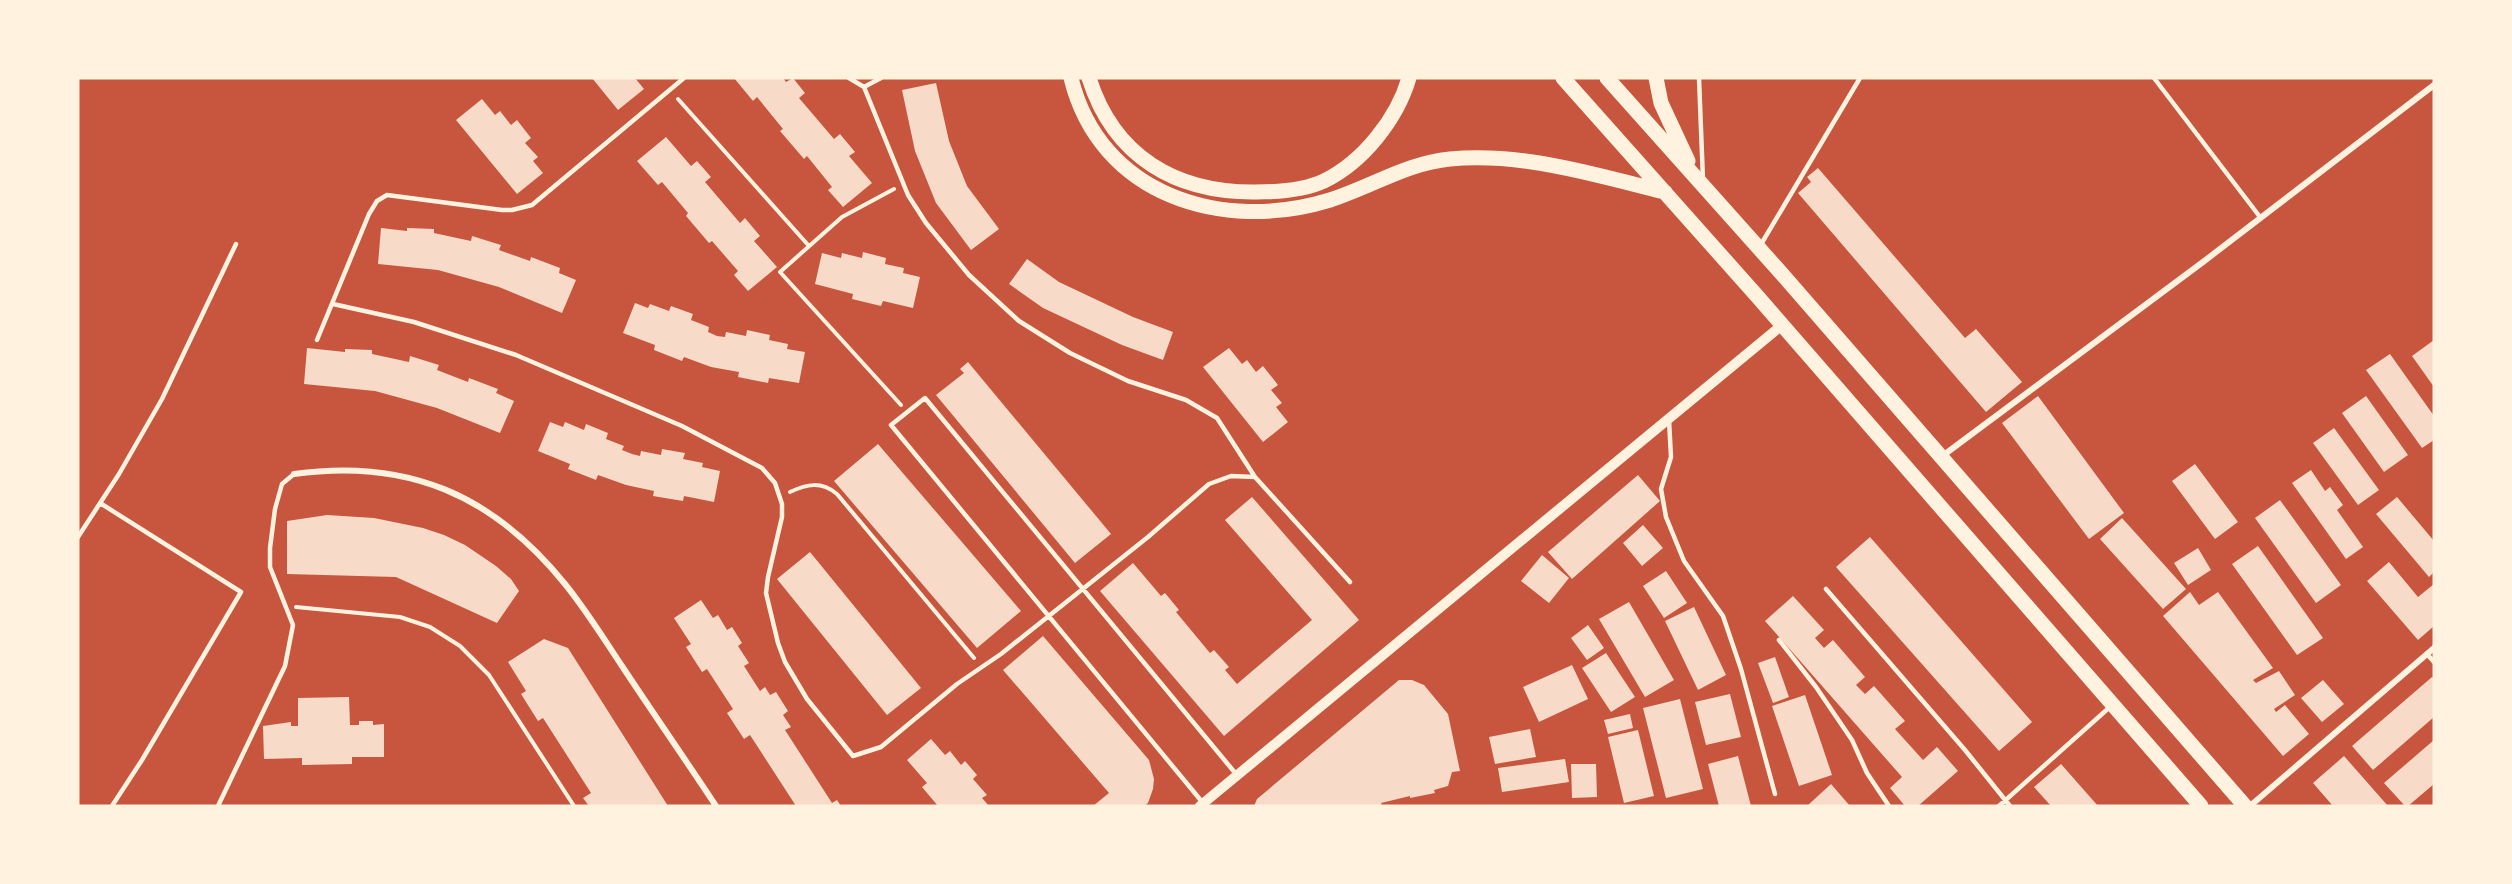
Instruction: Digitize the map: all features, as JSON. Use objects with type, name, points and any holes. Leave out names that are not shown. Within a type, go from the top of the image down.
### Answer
[{"type":"highway","points":[[1071,78],[1081,108],[1092,128],[1121,164],[1157,190],[1174,198],[1210,208],[1266,210],[1293,207],[1329,200],[1425,163],[1473,158],[1562,166],[1665,192]]},
{"type":"highway","points":[[1089,78],[1108,119],[1133,151],[1149,164],[1166,174],[1197,186],[1247,192],[1301,187],[1322,182],[1343,169],[1369,145],[1389,120],[1401,101],[1410,78]]},
{"type":"highway","points":[[1563,78],[1782,325],[2201,806]]},
{"type":"highway","points":[[1607,78],[1759,248],[2245,806]]},
{"type":"highway","points":[[1656,78],[1661,103],[1700,182]]},
{"type":"street","points":[[1941,457],[2434,83],[2430,78]]},
{"type":"street","points":[[1202,805],[1782,325]]},
{"type":"street","points":[[294,474],[349,469],[405,476],[457,495],[504,523],[545,561],[582,607],[716,806]]},
{"type":"street","points":[[2250,806],[2434,648]]},
{"type":"lane","points":[[317,340],[369,214],[377,201],[387,195],[502,210],[532,205],[684,78]]},
{"type":"lane","points":[[849,78],[864,87],[903,184],[920,214],[946,250],[977,283],[1019,321],[1096,367],[1199,405],[1217,418],[1256,477],[1350,582]]},
{"type":"lane","points":[[864,87],[881,78]]},
{"type":"lane","points":[[1699,78],[1700,182]]},
{"type":"lane","points":[[1759,248],[1860,78]]},
{"type":"lane","points":[[2154,78],[2260,217]]},
{"type":"lane","points":[[78,537],[162,399],[236,243]]},
{"type":"lane","points":[[333,304],[444,330],[516,355],[682,426],[762,468],[775,483],[780,497],[782,517],[766,594],[778,643],[785,662],[807,699],[853,756],[881,747],[957,684],[982,668],[1148,537],[1209,484],[1232,476],[1256,477]]},
{"type":"lane","points":[[1202,805],[891,425],[925,398],[1237,776]]},
{"type":"lane","points":[[1669,418],[1671,457],[1661,489],[1666,517],[1684,561],[1723,616],[1741,669],[1775,794]]},
{"type":"lane","points":[[218,806],[285,666],[293,625],[270,567],[270,548],[275,509],[282,484],[294,474]]},
{"type":"lane","points":[[100,503],[241,592],[142,760],[112,806]]},
{"type":"lane","points":[[1826,589],[2010,806]]},
{"type":"lane","points":[[1779,640],[1816,687],[1852,740],[1867,773],[1889,806]]},
{"type":"lane","points":[[2427,654],[2434,662]]},
{"type":"lane","points":[[1999,806],[2113,704]]},
{"type":"path","points":[[670,90],[809,246]]},
{"type":"path","points":[[903,184],[842,217],[780,272],[907,413]]},
{"type":"path","points":[[780,497],[810,485],[826,486],[837,494],[982,668]]},
{"type":"path","points":[[286,606],[400,617],[430,627],[460,646],[489,675],[574,806]]},
{"type":"building","points":[[592,78],[635,78],[644,89],[618,110]]},
{"type":"building","points":[[734,78],[783,78],[786,82],[793,78],[805,93],[799,98],[834,139],[840,134],[855,152],[849,156],[872,183],[843,207],[828,190],[832,187],[807,156],[804,159],[780,131],[783,129],[757,97],[753,101]]},
{"type":"building","points":[[936,83],[949,141],[967,186],[999,229],[971,250],[936,203],[915,151],[902,90]]},
{"type":"building","points":[[482,99],[495,115],[500,111],[511,125],[517,120],[531,138],[525,143],[538,157],[533,161],[543,173],[517,194],[456,120]]},
{"type":"building","points":[[666,137],[691,166],[697,161],[711,177],[705,182],[740,223],[745,218],[760,236],[754,241],[777,267],[748,291],[734,275],[738,271],[712,241],[709,243],[662,182],[658,185],[637,161]]},
{"type":"building","points":[[1818,168],[1965,338],[1976,329],[2022,382],[1986,412],[1798,193],[1811,182],[1807,177]]},
{"type":"building","points":[[381,228],[407,231],[407,228],[434,229],[434,233],[471,241],[472,236],[501,245],[499,250],[530,261],[531,257],[560,268],[559,273],[576,280],[562,313],[499,287],[438,270],[378,264]]},
{"type":"building","points":[[863,252],[886,258],[885,264],[904,268],[903,273],[920,277],[913,308],[883,301],[881,306],[852,299],[853,294],[815,284],[822,253],[841,258],[842,253],[862,258]]},
{"type":"building","points":[[1027,259],[1059,282],[1133,317],[1173,332],[1163,360],[1122,345],[1043,308],[1009,284]]},
{"type":"building","points":[[635,303],[648,308],[650,304],[669,311],[671,306],[693,314],[691,320],[709,327],[708,332],[717,336],[725,337],[726,332],[746,336],[747,330],[770,335],[769,340],[788,344],[787,349],[805,352],[799,383],[769,378],[768,383],[738,377],[739,372],[711,367],[684,357],[682,361],[654,350],[655,345],[623,333]]},
{"type":"building","points":[[2434,340],[2434,387],[2412,356]]},
{"type":"building","points":[[307,348],[345,352],[345,349],[372,350],[372,354],[409,362],[410,356],[439,365],[437,370],[468,382],[469,378],[498,389],[496,393],[514,401],[500,433],[437,408],[375,391],[304,384]]},
{"type":"building","points":[[1229,348],[1242,364],[1247,360],[1256,372],[1263,366],[1278,385],[1271,390],[1282,403],[1276,407],[1288,422],[1263,442],[1203,367]]},
{"type":"building","points":[[2390,354],[2434,416],[2434,440],[2422,448],[2366,370]]},
{"type":"building","points":[[968,362],[1111,534],[1075,563],[936,395],[964,373],[960,369]]},
{"type":"building","points":[[2038,396],[2124,513],[2089,539],[2002,423]]},
{"type":"building","points":[[2366,396],[2408,455],[2384,472],[2342,413]]},
{"type":"building","points":[[550,422],[563,427],[565,422],[584,430],[586,424],[608,433],[606,439],[624,446],[622,450],[640,456],[641,451],[661,455],[662,449],[685,453],[683,459],[703,463],[702,467],[720,471],[714,502],[684,496],[683,501],[653,496],[654,491],[626,485],[598,475],[596,480],[568,469],[570,464],[538,451]]},
{"type":"building","points":[[2334,428],[2379,490],[2358,505],[2313,443]]},
{"type":"building","points":[[878,444],[1021,611],[977,648],[834,481]]},
{"type":"building","points":[[2195,464],[2238,522],[2215,539],[2172,481]]},
{"type":"building","points":[[2311,470],[2325,491],[2330,487],[2343,505],[2337,510],[2363,547],[2346,559],[2292,483]]},
{"type":"building","points":[[1638,475],[1660,501],[1572,579],[1548,552]]},
{"type":"building","points":[[1252,497],[1359,620],[1224,736],[1100,591],[1133,563],[1161,596],[1165,593],[1179,610],[1176,612],[1210,653],[1214,650],[1229,667],[1225,670],[1237,684],[1312,620],[1225,520]]},
{"type":"building","points":[[2397,497],[2434,541],[2434,572],[2429,577],[2376,514]]},
{"type":"building","points":[[2280,500],[2341,585],[2316,603],[2255,518]]},
{"type":"building","points":[[327,515],[374,518],[423,528],[444,535],[465,545],[496,566],[511,579],[519,591],[497,623],[396,577],[287,574],[287,521]]},
{"type":"building","points":[[2122,518],[2186,589],[2163,609],[2100,539]]},
{"type":"building","points":[[1643,525],[1663,548],[1642,566],[1623,543]]},
{"type":"building","points":[[1870,537],[2032,722],[1999,751],[1836,567]]},
{"type":"building","points":[[2258,546],[2323,638],[2297,655],[2232,564]]},
{"type":"building","points":[[2198,548],[2211,570],[2188,585],[2174,563]]},
{"type":"building","points":[[810,552],[921,688],[887,715],[777,579]]},
{"type":"building","points":[[1542,555],[1569,578],[1549,603],[1521,581]]},
{"type":"building","points":[[2389,562],[2418,597],[2434,584],[2434,626],[2418,640],[2367,581]]},
{"type":"building","points":[[1666,571],[1687,603],[1664,618],[1643,586]]},
{"type":"building","points":[[2190,592],[2199,605],[2218,592],[2273,668],[2253,680],[2256,683],[2279,671],[2295,695],[2274,709],[2276,712],[2285,705],[2309,734],[2283,756],[2163,616]]},
{"type":"building","points":[[1793,596],[1824,630],[1815,638],[1824,648],[1833,640],[1865,677],[1856,685],[1865,694],[1874,686],[1905,721],[1895,729],[1923,760],[1937,747],[1958,771],[1918,806],[1905,806],[1890,788],[1902,777],[1765,621]]},
{"type":"building","points":[[701,600],[713,618],[718,615],[727,630],[732,627],[742,643],[738,646],[749,663],[744,666],[760,691],[765,687],[770,695],[776,692],[788,711],[783,715],[791,727],[785,730],[832,803],[837,800],[841,806],[796,806],[750,735],[744,739],[727,713],[733,709],[707,669],[702,672],[686,647],[691,644],[674,618]]},
{"type":"building","points":[[1629,602],[1674,680],[1645,697],[1599,619]]},
{"type":"building","points":[[1694,607],[1726,675],[1698,690],[1665,621]]},
{"type":"building","points":[[1588,625],[1604,648],[1587,660],[1571,638]]},
{"type":"building","points":[[1043,636],[1149,760],[1154,779],[1153,789],[1148,803],[1144,806],[1093,806],[1109,793],[1003,670]]},
{"type":"building","points":[[544,639],[568,648],[668,806],[589,806],[583,798],[591,793],[543,718],[538,721],[521,694],[526,691],[508,662]]},
{"type":"building","points":[[1606,653],[1635,697],[1611,712],[1582,668]]},
{"type":"building","points":[[1775,657],[1789,697],[1773,703],[1758,663]]},
{"type":"building","points":[[1572,665],[1588,699],[1539,722],[1523,687]]},
{"type":"building","points":[[2432,677],[2434,679],[2434,717],[2373,770],[2352,746]]},
{"type":"building","points":[[1399,680],[1412,680],[1424,685],[1448,714],[1460,771],[1452,772],[1448,786],[1434,790],[1435,793],[1381,803],[1382,806],[1254,806],[1257,799]]},
{"type":"building","points":[[2323,680],[2344,704],[2322,722],[2301,698]]},
{"type":"building","points":[[1730,694],[1741,737],[1706,745],[1695,702]]},
{"type":"building","points":[[1805,695],[1832,775],[1799,786],[1772,706]]},
{"type":"building","points":[[349,697],[350,725],[359,725],[359,721],[373,721],[373,725],[384,724],[384,757],[352,757],[352,764],[302,765],[302,758],[264,759],[263,726],[291,722],[291,726],[298,726],[298,698]]},
{"type":"building","points":[[1680,699],[1703,789],[1666,798],[1643,708]]},
{"type":"building","points":[[1630,714],[1633,728],[1608,734],[1604,720]]},
{"type":"building","points":[[1530,729],[1536,757],[1495,764],[1489,737]]},
{"type":"building","points":[[1638,730],[1654,796],[1624,803],[1608,737]]},
{"type":"building","points":[[931,739],[945,755],[950,751],[961,765],[965,761],[977,775],[973,779],[987,795],[982,798],[989,806],[938,806],[922,787],[927,783],[907,760]]},
{"type":"building","points":[[2434,740],[2434,784],[2408,806],[2405,806],[2384,783]]},
{"type":"building","points":[[1738,756],[1751,806],[1719,806],[1708,764]]},
{"type":"building","points":[[2344,756],[2388,806],[2333,806],[2313,783]]},
{"type":"building","points":[[1565,759],[1569,782],[1502,792],[1498,768]]},
{"type":"building","points":[[1571,764],[1596,764],[1597,797],[1572,798]]},
{"type":"building","points":[[2061,764],[2098,806],[2051,806],[2034,787]]},
{"type":"building","points":[[1831,784],[1850,806],[1807,806]]}]
